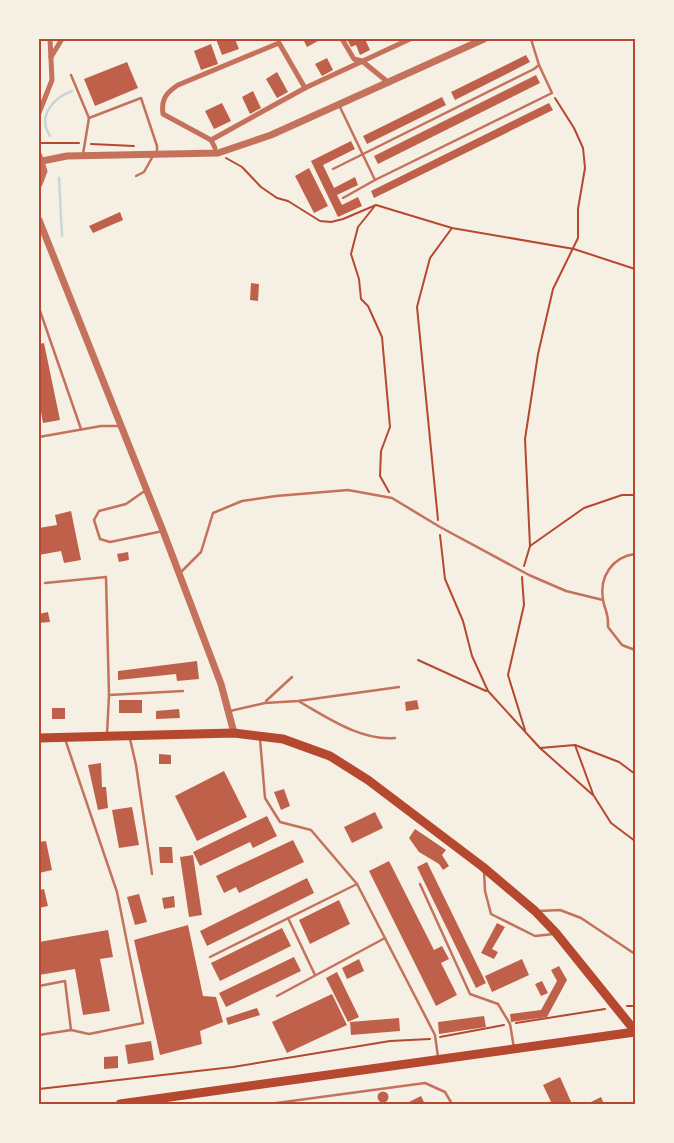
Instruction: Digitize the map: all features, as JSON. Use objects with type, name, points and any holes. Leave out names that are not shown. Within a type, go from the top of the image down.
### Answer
[{"type":"main road","points":[[39,736],[65,738],[129,735],[260,735],[304,745],[330,756],[368,780],[483,867],[535,911],[556,933],[617,1007],[635,1032],[120,1104]]},
{"type":"street","points":[[39,113],[52,80],[50,39]]},
{"type":"street","points":[[51,57],[62,39]]},
{"type":"street","points":[[342,39],[354,59],[362,61],[389,83]]},
{"type":"street","points":[[211,140],[305,88],[410,39]]},
{"type":"street","points":[[39,184],[44,170],[40,159],[83,155],[155,155],[216,151],[271,135],[484,39]]},
{"type":"street","points":[[216,151],[211,140],[163,114],[162,102],[168,92],[178,85],[279,43],[305,88]]},
{"type":"street","points":[[39,220],[163,531],[230,711],[234,734]]},
{"type":"lane","points":[[344,198],[375,180],[552,93],[539,65],[531,39]]},
{"type":"lane","points":[[333,169],[539,65]]},
{"type":"lane","points":[[71,75],[89,118],[83,155]]},
{"type":"lane","points":[[89,118],[141,98],[157,146],[155,155],[144,172],[136,176]]},
{"type":"lane","points":[[339,105],[375,180]]},
{"type":"lane","points":[[39,308],[82,429]]},
{"type":"lane","points":[[39,437],[82,429],[122,426]]},
{"type":"lane","points":[[147,489],[126,504],[99,511],[94,520],[100,539],[110,542],[163,531]]},
{"type":"lane","points":[[179,574],[201,552],[213,513],[242,501],[348,490],[392,498],[440,527],[566,592],[603,600]]},
{"type":"lane","points":[[635,554],[615,561],[606,571],[603,600],[609,614],[608,627],[622,645],[635,650]]},
{"type":"lane","points":[[45,583],[106,577],[109,695],[107,736]]},
{"type":"lane","points":[[265,702],[292,677]]},
{"type":"lane","points":[[230,711],[265,702],[298,702],[400,687]]},
{"type":"lane","points":[[109,695],[183,691]]},
{"type":"lane","points":[[298,702],[337,723],[380,739],[395,738]]},
{"type":"lane","points":[[129,735],[136,765],[152,874]]},
{"type":"lane","points":[[260,735],[265,798],[280,822],[311,830],[357,884],[436,1038],[438,1059]]},
{"type":"lane","points":[[39,1035],[71,1030],[89,1034],[143,1023],[117,892],[65,738]]},
{"type":"lane","points":[[483,867],[485,891],[491,914],[535,936],[556,933]]},
{"type":"lane","points":[[210,957],[357,884]]},
{"type":"lane","points":[[420,884],[470,994],[498,1004],[510,1024],[514,1048]]},
{"type":"lane","points":[[535,911],[560,910],[581,918],[635,954]]},
{"type":"lane","points":[[288,918],[316,976]]},
{"type":"lane","points":[[277,996],[386,938]]},
{"type":"lane","points":[[39,986],[65,981],[71,1030]]},
{"type":"lane","points":[[269,1104],[425,1083],[445,1092],[452,1104]]},
{"type":"path","points":[[526,732],[508,675],[524,605],[521,570],[526,562],[530,546],[525,439],[538,354],[554,289],[578,238],[578,209],[585,168],[582,148],[574,128],[552,93]]},
{"type":"path","points":[[39,143],[137,146]]},
{"type":"path","points":[[216,151],[242,167],[262,187],[277,198],[288,201],[320,221],[337,220],[376,206],[452,228],[574,249],[635,269]]},
{"type":"path","points":[[376,206],[358,227],[351,254],[359,279],[361,299],[368,306],[382,337],[390,427],[381,452],[380,476],[392,498]]},
{"type":"path","points":[[452,228],[430,258],[417,307],[434,495],[440,527],[445,579],[463,621],[472,656],[488,691],[540,748],[594,796]]},
{"type":"path","points":[[530,546],[584,508],[622,495],[635,495]]},
{"type":"path","points":[[418,660],[488,691]]},
{"type":"path","points":[[540,748],[574,744],[619,762],[635,774]]},
{"type":"path","points":[[574,744],[594,796],[610,823],[635,841]]},
{"type":"path","points":[[39,1089],[233,1067],[390,1042],[436,1038],[617,1007]]},
{"type":"building","points":[[216,39],[235,39],[239,49],[222,55]]},
{"type":"building","points":[[303,39],[317,39],[318,41],[307,47]]},
{"type":"building","points":[[347,39],[365,39],[370,50],[360,55],[356,45],[351,47]]},
{"type":"building","points":[[211,44],[218,64],[201,70],[194,51]]},
{"type":"building","points":[[526,55],[530,62],[455,100],[451,92]]},
{"type":"building","points":[[327,58],[333,70],[322,76],[315,64]]},
{"type":"building","points":[[127,62],[138,88],[95,106],[84,79]]},
{"type":"building","points":[[277,72],[288,92],[277,98],[266,79]]},
{"type":"building","points":[[536,75],[540,83],[378,164],[374,156]]},
{"type":"building","points":[[253,91],[261,108],[250,114],[242,97]]},
{"type":"building","points":[[442,97],[446,105],[367,144],[363,136]]},
{"type":"building","points":[[222,103],[231,121],[214,129],[205,111]]},
{"type":"building","points":[[549,103],[553,110],[374,198],[371,191]]},
{"type":"building","points":[[351,141],[355,149],[323,165],[334,188],[355,177],[358,185],[337,195],[342,205],[358,197],[362,206],[338,217],[311,161]]},
{"type":"building","points":[[309,168],[328,206],[314,213],[295,176]]},
{"type":"building","points":[[120,212],[123,220],[93,233],[89,226]]},
{"type":"building","points":[[251,283],[259,284],[258,301],[250,300]]},
{"type":"building","points":[[44,343],[60,420],[43,423],[39,401],[39,344]]},
{"type":"building","points":[[71,511],[81,560],[64,563],[61,551],[39,555],[39,528],[57,525],[55,515]]},
{"type":"building","points":[[128,552],[129,560],[119,562],[117,554]]},
{"type":"building","points":[[48,612],[50,622],[39,623],[39,614]]},
{"type":"building","points":[[197,661],[199,679],[177,681],[176,674],[118,680],[118,671]]},
{"type":"building","points":[[119,700],[142,700],[142,713],[119,713]]},
{"type":"building","points":[[417,700],[419,709],[406,711],[405,702]]},
{"type":"building","points":[[52,708],[65,708],[65,719],[52,719]]},
{"type":"building","points":[[179,709],[180,718],[156,719],[156,711]]},
{"type":"building","points":[[159,754],[171,755],[171,764],[159,764]]},
{"type":"building","points":[[101,763],[102,787],[106,787],[108,808],[98,810],[88,765]]},
{"type":"building","points":[[224,771],[247,817],[197,841],[175,796]]},
{"type":"building","points":[[284,789],[290,806],[281,810],[274,792]]},
{"type":"building","points":[[132,807],[139,845],[119,848],[112,810]]},
{"type":"building","points":[[375,812],[383,828],[352,843],[344,827]]},
{"type":"building","points":[[267,816],[277,836],[253,848],[250,842],[200,866],[193,852]]},
{"type":"building","points":[[415,829],[446,850],[442,855],[449,866],[443,870],[439,864],[419,852],[409,838]]},
{"type":"building","points":[[293,840],[304,862],[239,893],[236,887],[224,893],[216,876]]},
{"type":"building","points":[[46,841],[52,870],[39,873],[39,842]]},
{"type":"building","points":[[159,847],[172,847],[173,863],[160,863]]},
{"type":"building","points":[[193,855],[202,915],[189,917],[180,857]]},
{"type":"building","points":[[389,861],[434,950],[442,946],[449,959],[441,963],[457,995],[436,1006],[369,871]]},
{"type":"building","points":[[427,862],[486,983],[476,988],[417,867]]},
{"type":"building","points":[[307,878],[314,893],[207,946],[200,931]]},
{"type":"building","points":[[44,889],[48,906],[39,908],[39,890]]},
{"type":"building","points":[[139,894],[147,922],[135,925],[127,897]]},
{"type":"building","points":[[174,896],[175,907],[164,909],[162,898]]},
{"type":"building","points":[[339,900],[350,924],[310,944],[299,920]]},
{"type":"building","points":[[497,923],[505,927],[492,949],[498,952],[494,959],[481,953]]},
{"type":"building","points":[[188,925],[203,996],[216,997],[223,1022],[200,1031],[202,1044],[160,1055],[134,940]]},
{"type":"building","points":[[282,928],[291,946],[220,981],[211,963]]},
{"type":"building","points":[[108,930],[113,957],[100,959],[110,1011],[83,1015],[75,969],[39,975],[39,942]]},
{"type":"building","points":[[294,957],[301,971],[226,1007],[219,993]]},
{"type":"building","points":[[359,959],[364,971],[347,979],[342,968]]},
{"type":"building","points":[[522,959],[529,975],[492,992],[485,976]]},
{"type":"building","points":[[559,966],[567,980],[547,1017],[511,1022],[510,1014],[541,1010],[557,981],[551,970]]},
{"type":"building","points":[[337,972],[359,1017],[348,1022],[326,978]]},
{"type":"building","points":[[542,981],[548,993],[541,996],[535,984]]},
{"type":"building","points":[[332,994],[347,1025],[287,1053],[272,1022]]},
{"type":"building","points":[[257,1008],[260,1015],[228,1025],[226,1018]]},
{"type":"building","points":[[484,1016],[486,1027],[439,1034],[438,1022]]},
{"type":"building","points":[[399,1018],[400,1031],[351,1035],[350,1022]]},
{"type":"building","points":[[151,1041],[154,1060],[128,1064],[125,1045]]},
{"type":"building","points":[[118,1056],[118,1068],[104,1069],[104,1057]]},
{"type":"building","points":[[560,1077],[572,1104],[552,1104],[543,1085]]},
{"type":"building","points":[[381,1092],[385,1092],[388,1097],[387,1101],[381,1102],[378,1099],[378,1095]]},
{"type":"building","points":[[421,1096],[425,1104],[405,1104]]},
{"type":"building","points":[[601,1097],[604,1104],[589,1103]]},
{"type":"waterway","points":[[50,136],[46,129],[46,115],[53,103],[72,91]]},
{"type":"waterway","points":[[59,178],[62,236]]}]
